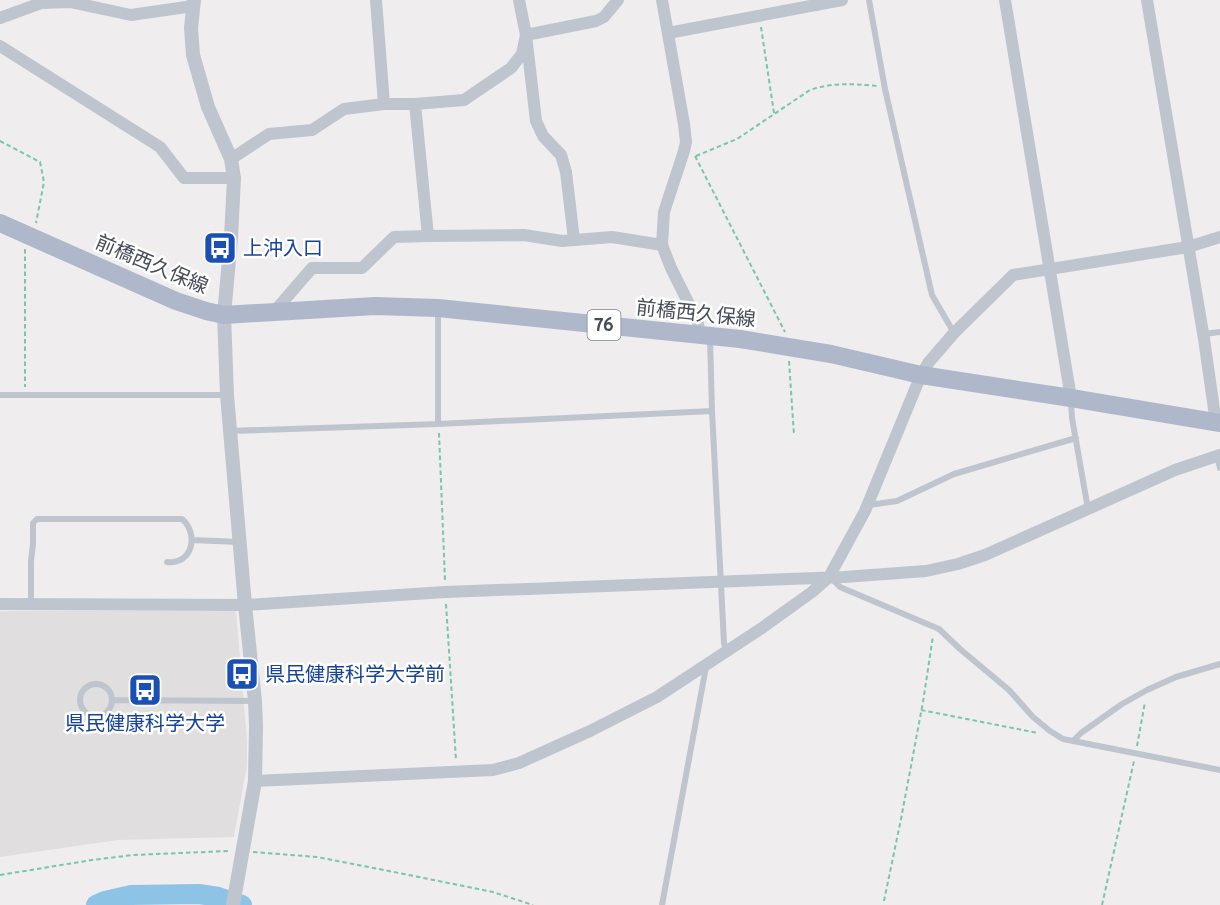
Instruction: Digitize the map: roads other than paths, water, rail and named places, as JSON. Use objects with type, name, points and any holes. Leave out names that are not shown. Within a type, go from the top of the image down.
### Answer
[{"type":"main road","name":"前橋西久保線","points":[[0,223],[176,301],[206,312],[224,315],[375,306],[438,308],[740,339],[831,354],[921,375],[1218,423]]},
{"type":"street","points":[[376,0],[384,104]]},
{"type":"street","points":[[519,0],[526,35],[536,121],[543,136],[561,155],[566,172],[574,240]]},
{"type":"street","points":[[526,35],[596,21],[604,17],[618,0]]},
{"type":"street","points":[[662,0],[686,142],[664,212],[662,245],[704,336]]},
{"type":"street","points":[[668,33],[842,0]]},
{"type":"street","points":[[1005,0],[1071,398]]},
{"type":"street","points":[[1147,0],[1218,423]]},
{"type":"street","points":[[0,18],[40,2],[70,2],[131,15],[193,3],[191,28],[196,66],[208,107],[231,159],[234,178],[224,315],[227,395],[255,701],[255,781],[233,905]]},
{"type":"street","points":[[231,159],[269,134],[312,130],[344,109],[384,104],[464,100],[511,68],[522,54],[526,35]]},
{"type":"street","points":[[0,46],[160,147],[184,178],[234,178]]},
{"type":"street","points":[[415,104],[428,236]]},
{"type":"street","points":[[274,312],[312,268],[362,268],[394,237],[524,235],[562,241],[612,237],[662,245]]},
{"type":"street","points":[[255,781],[493,771],[519,763],[657,698],[762,628],[829,577],[867,505],[921,375],[954,333],[1014,275],[1188,247],[1220,237]]},
{"type":"street","points":[[0,604],[245,605],[446,592],[721,582],[926,571],[985,555],[1175,471],[1218,456]]},
{"type":"lane","points":[[869,0],[885,86],[932,295],[954,333]]},
{"type":"lane","points":[[438,308],[438,424]]},
{"type":"lane","points":[[1203,334],[1220,332]]},
{"type":"lane","points":[[704,336],[712,411],[726,652]]},
{"type":"lane","points":[[0,395],[227,395]]},
{"type":"lane","points":[[1071,398],[1072,418],[1088,509]]},
{"type":"lane","points":[[230,431],[712,411]]},
{"type":"lane","points":[[867,505],[897,501],[954,474],[1076,438]]},
{"type":"lane","points":[[1218,456],[1220,468]]},
{"type":"lane","points":[[31,604],[33,523],[37,519],[179,518],[187,523],[191,534],[190,549],[185,558],[177,562],[167,562]]},
{"type":"lane","points":[[192,540],[240,542]]},
{"type":"lane","points":[[829,577],[840,587],[945,633],[960,649],[1009,690],[1033,717],[1063,739],[1220,770]]},
{"type":"lane","points":[[662,905],[707,664]]},
{"type":"lane","points":[[1073,741],[1122,704],[1147,690],[1176,677],[1220,664]]},
{"type":"lane","points":[[94,684],[104,686],[111,694],[112,700],[112,705],[105,714],[95,717],[82,709],[79,699],[84,689],[94,684]]},
{"type":"lane","points":[[112,700],[255,701]]},
{"type":"waterway","points":[[96,905],[131,895],[199,894],[218,897],[242,905]]},
{"type":"place","name":"上沖入口","points":[[220,248]]},
{"type":"place","name":"県民健康科学大学前","points":[[242,674]]},
{"type":"place","name":"県民健康科学大学","points":[[145,690]]}]
